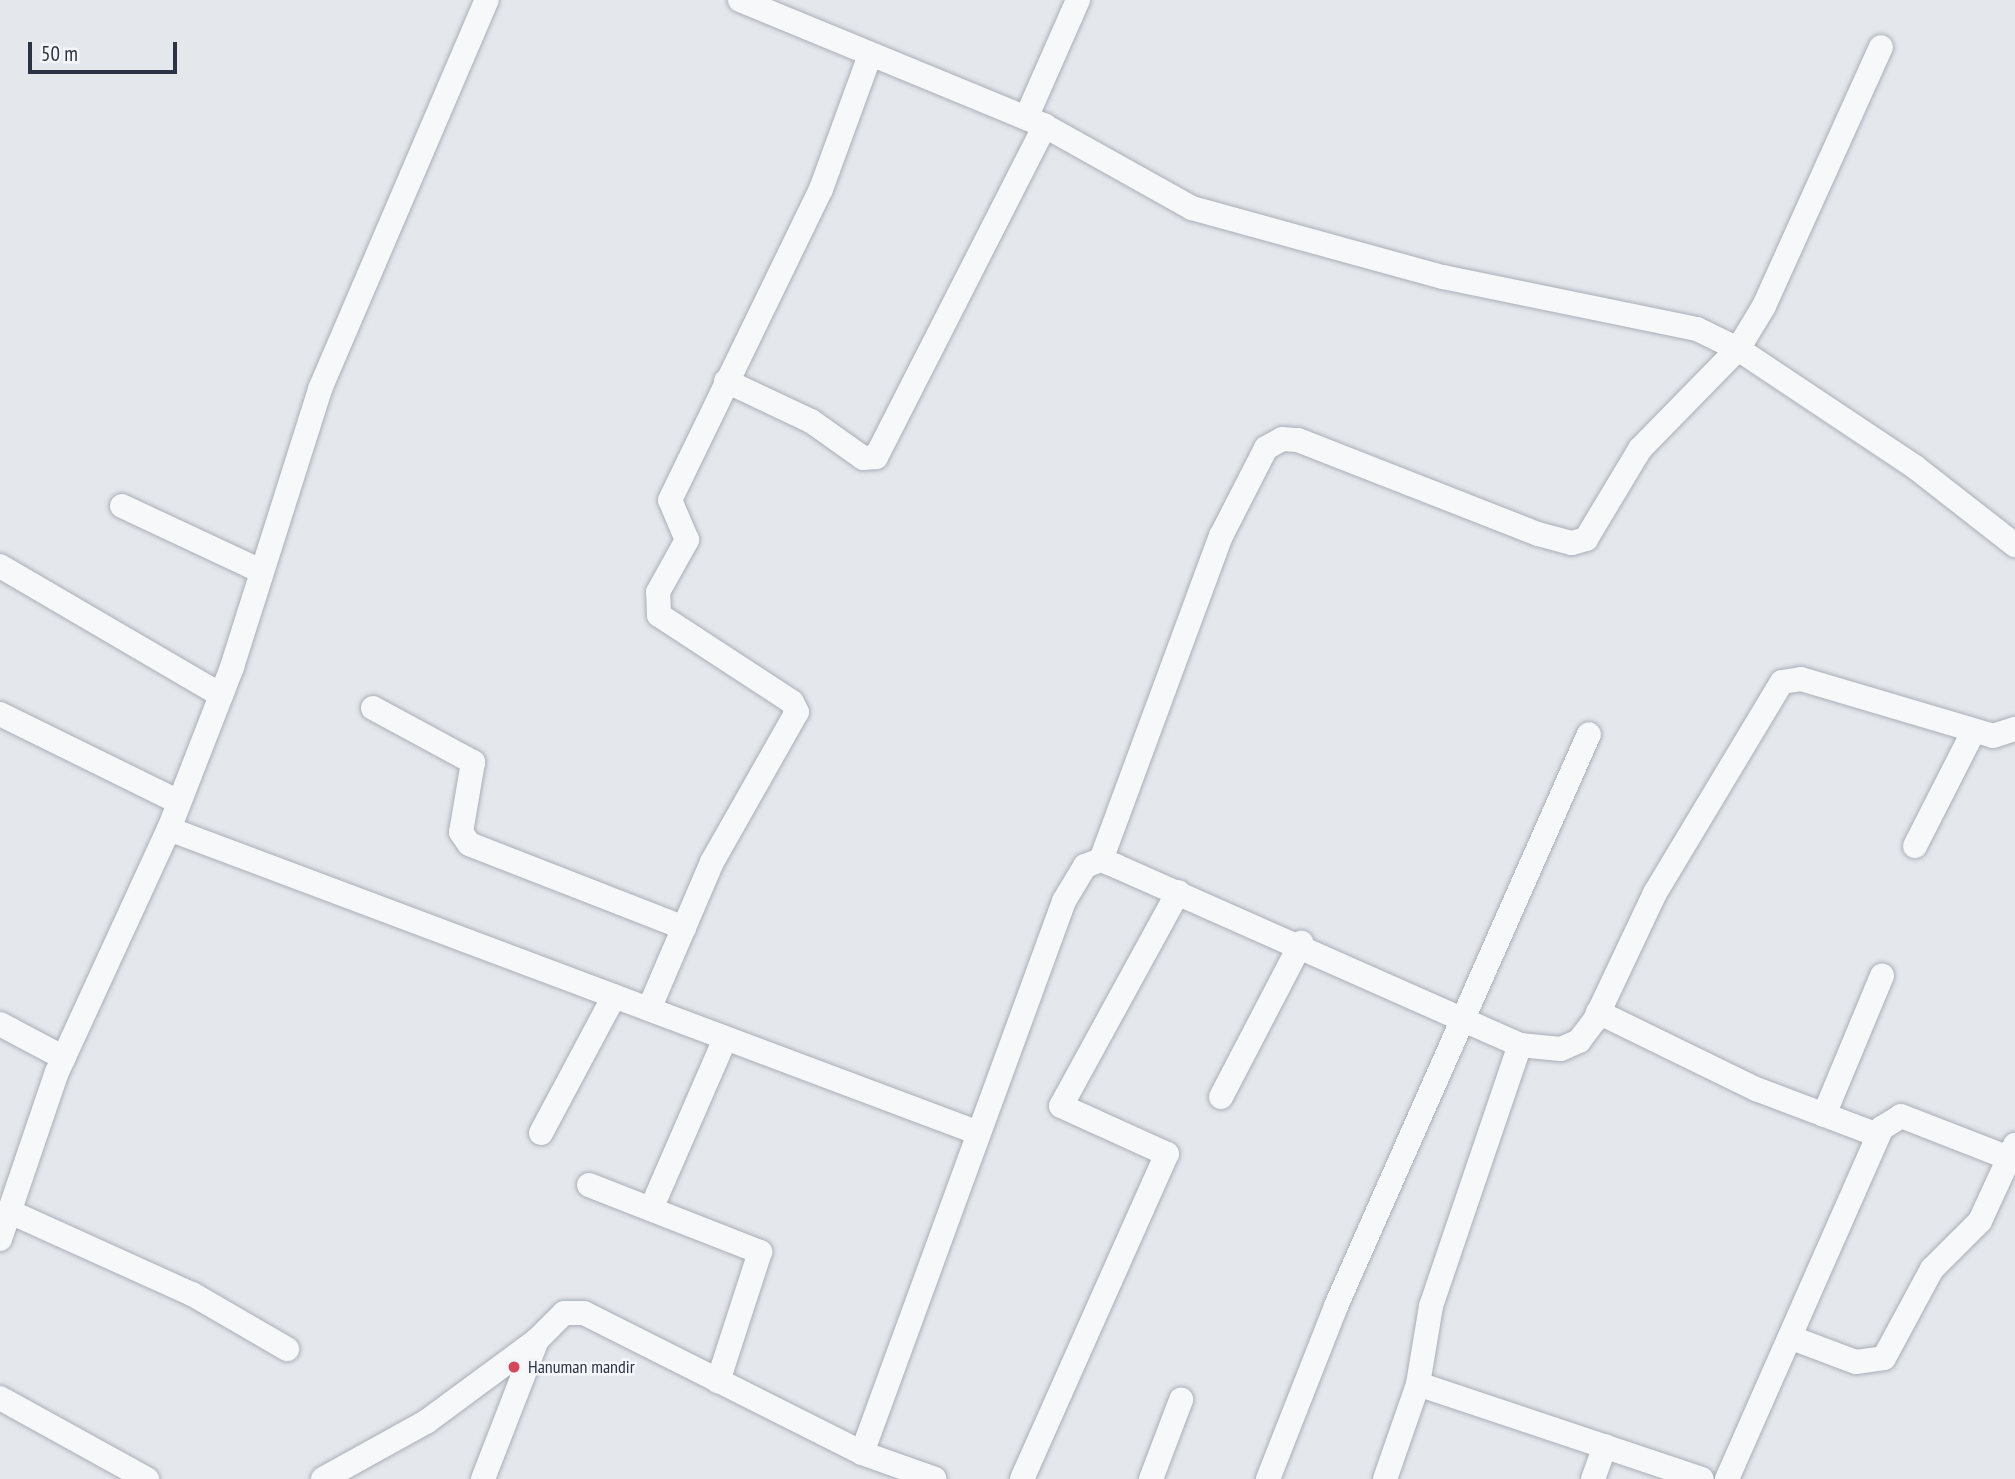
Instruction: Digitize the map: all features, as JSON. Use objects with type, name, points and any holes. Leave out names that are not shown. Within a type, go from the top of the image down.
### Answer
[{"type":"street","points":[[0,1239],[64,1058],[169,829],[221,695],[320,389],[487,0]]},
{"type":"street","points":[[740,0],[1035,122],[1159,192],[1243,225],[1476,285],[1669,320],[1738,349],[1915,467],[2015,545]]},
{"type":"street","points":[[726,381],[811,421],[863,458],[876,457],[1035,122],[1077,0]]},
{"type":"street","points":[[862,1453],[976,1132],[1063,901],[1080,872],[1101,860],[1221,536],[1266,447],[1282,439],[1298,440],[1572,543],[1586,539],[1640,449],[1738,349],[1779,279],[1881,47]]},
{"type":"street","points":[[649,1009],[753,782],[797,712],[792,702],[668,623],[655,605],[687,540],[670,500],[821,188],[870,55]]},
{"type":"street","points":[[122,506],[261,570]]},
{"type":"street","points":[[0,566],[221,695]]},
{"type":"street","points":[[1101,860],[1301,943],[1520,1045],[1562,1049],[1579,1041],[1598,1012],[1655,893],[1782,682],[1801,679],[1973,732],[2003,737],[2015,729]]},
{"type":"street","points":[[373,708],[473,762],[461,832],[469,844],[684,928]]},
{"type":"street","points":[[0,714],[179,802]]},
{"type":"street","points":[[1914,846],[1973,732]]},
{"type":"street","points":[[1268,1479],[1336,1306],[1589,733]]},
{"type":"street","points":[[169,829],[976,1132]]},
{"type":"street","points":[[1022,1479],[1167,1154],[1061,1106],[1178,892]]},
{"type":"street","points":[[1221,1097],[1301,943]]},
{"type":"street","points":[[1824,1115],[1882,976]]},
{"type":"street","points":[[541,1133],[614,996]]},
{"type":"street","points":[[1598,1012],[1756,1090],[1878,1135]]},
{"type":"street","points":[[0,1024],[64,1058]]},
{"type":"street","points":[[651,1209],[725,1039]]},
{"type":"street","points":[[1385,1479],[1418,1384],[1431,1306],[1520,1045]]},
{"type":"street","points":[[1727,1479],[1878,1135],[1901,1116],[2012,1152],[1980,1221],[1932,1269],[1884,1358],[1856,1362],[1791,1338]]},
{"type":"street","points":[[589,1185],[763,1256],[718,1381]]},
{"type":"street","points":[[8,1211],[192,1294],[287,1349]]},
{"type":"street","points":[[323,1479],[435,1416],[537,1340],[564,1313],[584,1313],[862,1453],[935,1479]]},
{"type":"street","points":[[483,1479],[537,1340]]},
{"type":"street","points":[[1418,1384],[1702,1479]]},
{"type":"street","points":[[0,1398],[147,1479]]},
{"type":"street","points":[[1151,1479],[1181,1400]]},
{"type":"street","points":[[1592,1479],[1605,1446]]},
{"type":"place","name":"Hanuman mandir","points":[[514,1367]]}]
